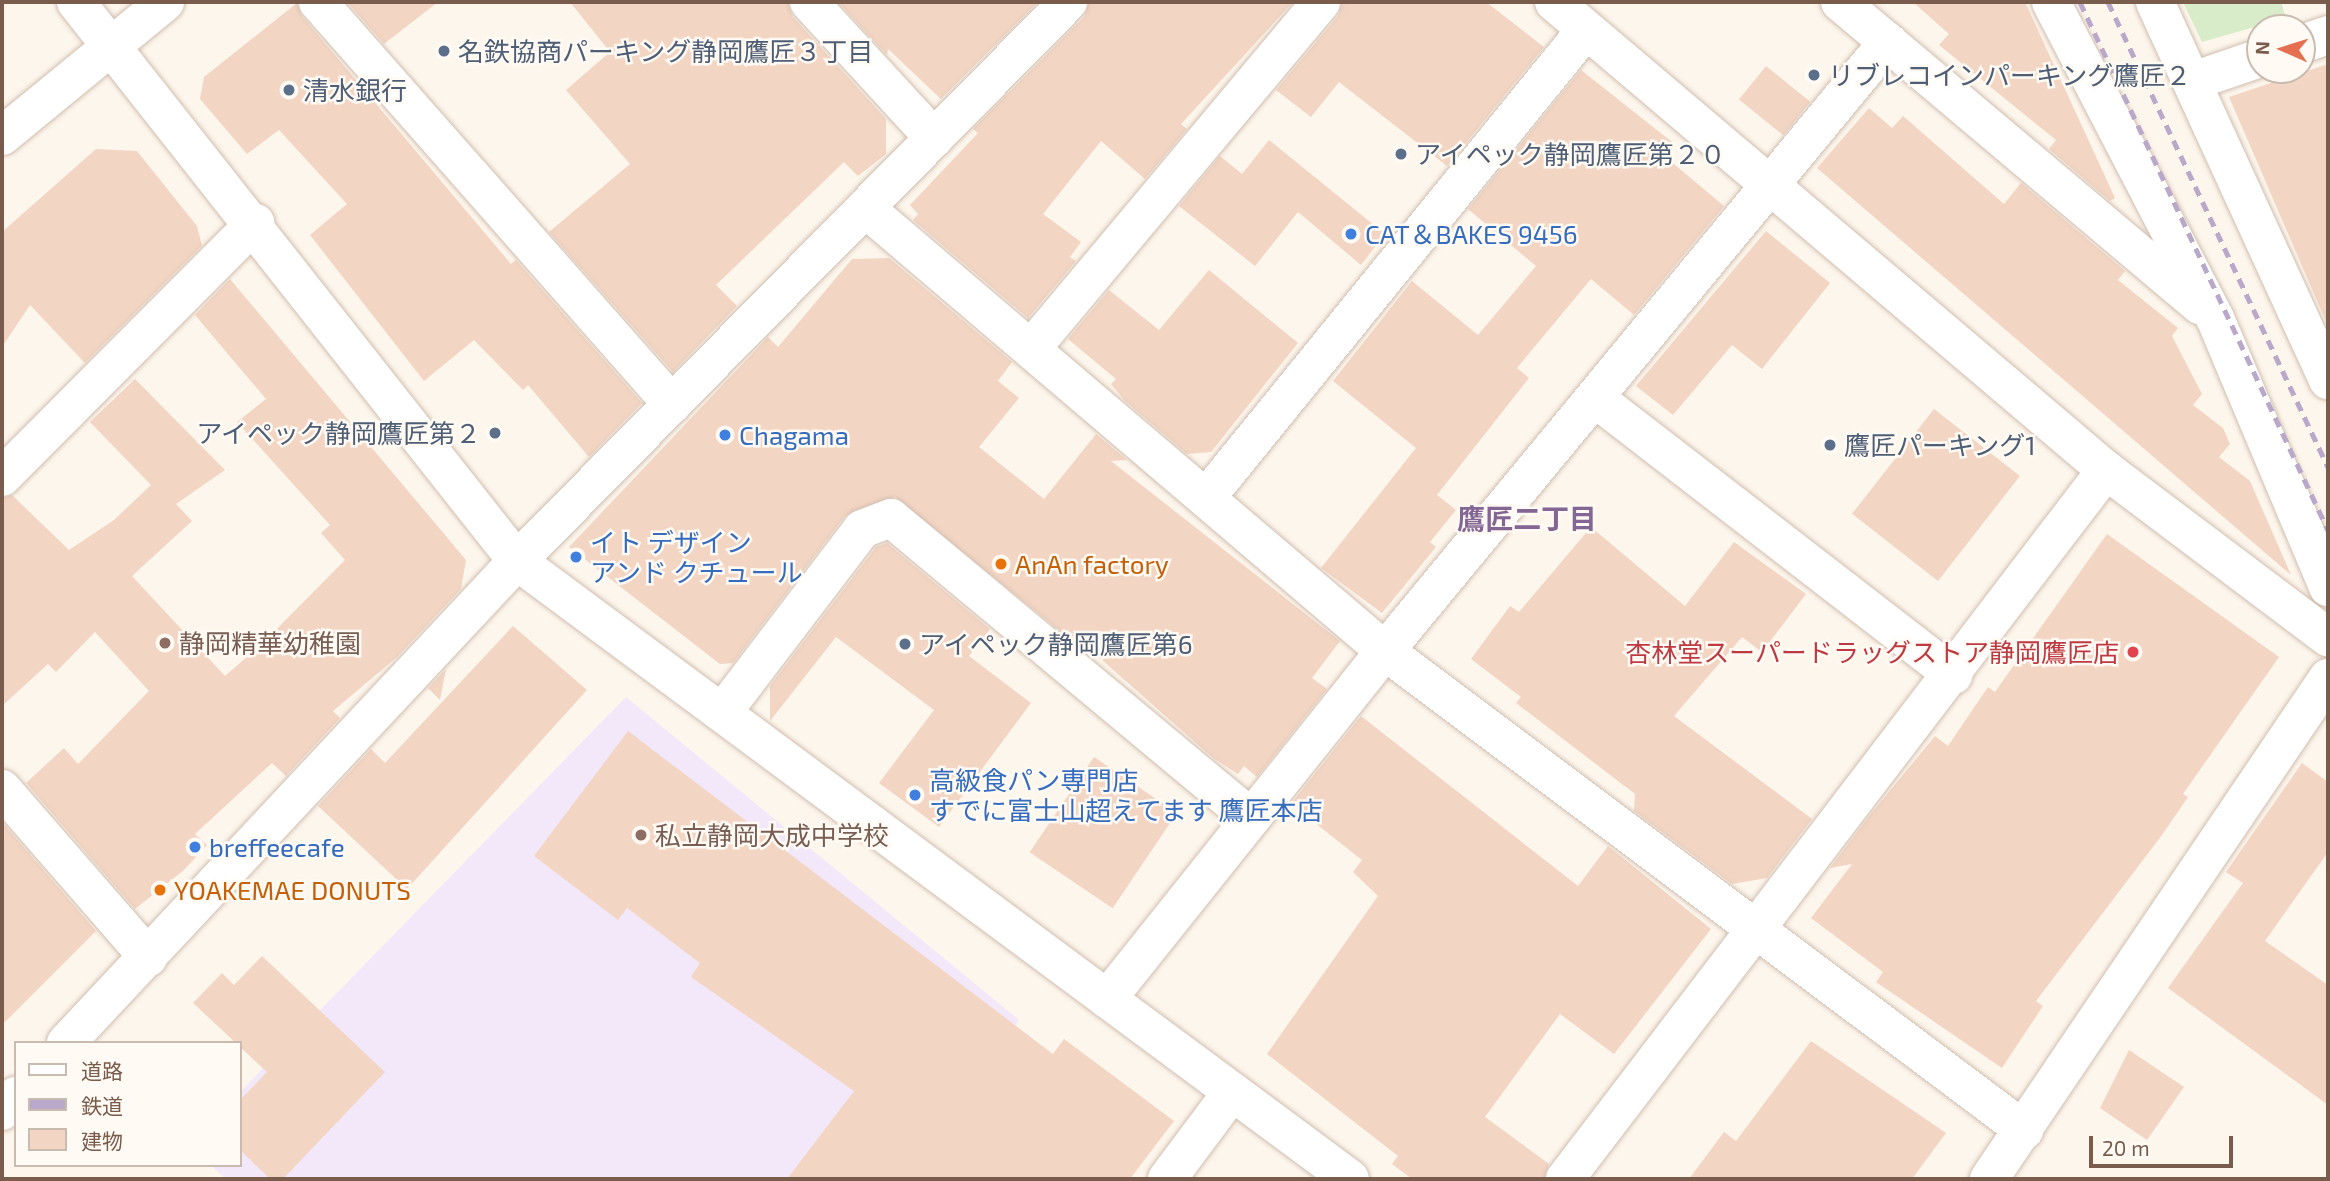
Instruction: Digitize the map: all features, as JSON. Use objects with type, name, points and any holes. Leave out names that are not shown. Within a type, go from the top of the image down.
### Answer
[{"type":"street","points":[[76,2],[255,223],[517,561],[1350,1179]]},
{"type":"street","points":[[2,136],[109,42],[166,2]]},
{"type":"street","points":[[318,2],[672,404]]},
{"type":"street","points":[[809,2],[934,138]]},
{"type":"street","points":[[68,1041],[517,561],[1068,2]]},
{"type":"street","points":[[1031,349],[1321,2]]},
{"type":"street","points":[[1554,2],[1585,31],[1772,184],[2106,470],[2328,637]]},
{"type":"street","points":[[1840,2],[2215,318]]},
{"type":"street","points":[[2051,2],[2215,318],[2328,587]]},
{"type":"street","points":[[2155,2],[2328,380]]},
{"type":"street","points":[[1206,498],[1585,31]]},
{"type":"street","points":[[1107,999],[1385,651],[1888,43]]},
{"type":"street","points":[[2193,81],[2246,63]]},
{"type":"street","points":[[865,208],[1385,651],[2024,1130]]},
{"type":"street","points":[[2,477],[255,223]]},
{"type":"street","points":[[1595,398],[1953,675]]},
{"type":"street","points":[[1565,1179],[1953,675],[2106,470]]},
{"type":"street","points":[[722,713],[862,529],[891,518],[1251,818]]},
{"type":"street","points":[[1989,1179],[2328,678]]},
{"type":"street","points":[[4,797],[148,957]]},
{"type":"street","points":[[1167,1179],[1232,1093]]},
{"type":"street","points":[[2,1111],[14,1098]]},
{"type":"shaded area","name":"私立静岡大成中学校","points":[[626,697],[1019,1020],[911,1179],[226,1179],[212,1167],[242,1167],[242,1090]]},
{"type":"green space","points":[[2183,2],[2281,2],[2285,14],[2246,14],[2246,29],[2202,42]]},
{"type":"building","points":[[347,2],[438,2],[384,44]]},
{"type":"building","points":[[570,2],[788,2],[793,17],[886,119],[886,154],[858,176],[844,162],[716,285],[737,306],[673,372],[549,232],[630,164],[566,90],[610,52]]},
{"type":"building","points":[[838,2],[1038,2],[941,99],[888,49],[887,55]]},
{"type":"building","points":[[1089,2],[1293,2],[1181,124],[1187,129],[1145,179],[1101,141],[1043,214],[1081,242],[1070,257],[1076,261],[1028,318],[913,220],[918,214],[910,205],[978,133],[973,129],[1084,17]]},
{"type":"building","points":[[1342,2],[1486,2],[1544,47],[1447,166],[1339,82],[1311,117],[1276,90],[1338,16]]},
{"type":"building","points":[[1913,2],[2025,2],[2115,198],[2110,201],[2049,149],[2056,140],[1939,45],[1949,34]]},
{"type":"building","points":[[297,3],[302,16],[511,264],[516,260],[642,403],[589,457],[528,385],[523,390],[474,340],[424,381],[310,235],[347,204],[279,130],[247,154],[200,99],[204,77]]},
{"type":"building","points":[[2328,64],[2328,326],[2229,97],[2268,84],[2316,84],[2316,68]]},
{"type":"building","points":[[1766,66],[1810,102],[1783,135],[1739,99]]},
{"type":"building","points":[[1581,70],[1672,142],[1662,154],[1724,206],[1634,315],[1591,279],[1517,368],[1529,378],[1437,495],[1456,510],[1430,542],[1436,547],[1382,613],[1321,568],[1416,448],[1333,381],[1412,281],[1478,335],[1536,266],[1468,209]]},
{"type":"building","points":[[1869,108],[1892,128],[1903,116],[2004,204],[2021,183],[2125,271],[2118,280],[2178,328],[2172,336],[2202,394],[2193,405],[2223,428],[2230,444],[2219,457],[2250,481],[2291,575],[1817,168]]},
{"type":"building","points":[[1269,140],[1385,234],[1361,265],[1298,212],[1255,266],[1179,206],[1220,156],[1242,174]]},
{"type":"building","points":[[96,149],[137,151],[197,226],[202,246],[85,363],[30,305],[2,347],[2,232]]},
{"type":"building","points":[[1766,231],[1830,283],[1762,369],[1732,345],[1673,415],[1636,386]]},
{"type":"building","points":[[889,258],[1012,362],[998,381],[1019,398],[979,447],[1044,499],[1096,434],[1127,460],[1111,461],[1340,641],[1312,678],[1327,689],[1257,777],[1244,766],[1238,774],[1213,758],[1085,645],[1082,649],[895,497],[845,516],[733,663],[720,664],[569,547],[768,337],[778,347],[852,259]]},
{"type":"building","points":[[1209,270],[1298,343],[1211,452],[1187,454],[1124,400],[1111,384],[1116,379],[1068,339],[1109,290],[1159,330]]},
{"type":"building","points":[[230,279],[466,560],[461,589],[397,657],[333,711],[340,718],[286,776],[272,763],[195,834],[207,845],[184,870],[135,909],[26,783],[64,748],[78,764],[149,691],[95,632],[56,672],[48,664],[2,706],[2,498],[12,495],[69,550],[114,520],[151,485],[90,422],[135,379],[225,470],[176,504],[192,521],[132,576],[225,676],[264,642],[345,560],[321,533],[330,525],[237,422],[266,399],[195,315]]},
{"type":"building","points":[[1934,409],[2020,476],[1938,581],[1852,514]]},
{"type":"building","points":[[1591,527],[1685,606],[1734,542],[1806,594],[1762,652],[1742,637],[1674,716],[1812,819],[1767,878],[1732,884],[1634,811],[1635,794],[1516,703],[1521,697],[1471,659],[1510,606],[1519,612]]},
{"type":"building","points":[[2107,534],[2279,657],[2183,794],[2188,797],[2162,835],[2036,1001],[2043,1006],[2002,1068],[1876,982],[1883,972],[1811,918],[1852,864],[1830,868],[1870,815],[1935,736],[1948,746],[1988,687],[1995,692]]},
{"type":"building","points":[[887,543],[990,629],[969,656],[1031,703],[939,827],[879,783],[934,710],[836,637],[770,721],[770,686],[876,547]]},
{"type":"building","points":[[513,626],[587,690],[407,889],[318,806],[371,749],[385,763]]},
{"type":"building","points":[[446,669],[440,700],[428,688]]},
{"type":"building","points":[[1361,716],[1578,886],[1608,846],[1711,929],[1614,1054],[1560,1014],[1485,1117],[1549,1164],[1544,1179],[1412,1179],[1392,1164],[1398,1156],[1267,1054],[1378,896],[1353,872],[1362,860],[1291,804]]},
{"type":"building","points":[[628,731],[1053,1054],[1064,1039],[1174,1121],[1130,1179],[787,1179],[854,1091],[691,977],[700,963],[627,908],[618,920],[534,856]]},
{"type":"building","points":[[1094,757],[1177,813],[1113,908],[1030,852]]},
{"type":"building","points":[[2302,763],[2328,782],[2328,852],[2265,941],[2328,985],[2328,1105],[2168,988],[2243,883],[2226,872]]},
{"type":"building","points":[[2,822],[96,931],[2,1025]]},
{"type":"building","points":[[262,956],[385,1072],[283,1179],[270,1179],[242,1152],[242,1098],[267,1072],[242,1049],[242,1041],[234,1041],[193,1003],[222,973],[234,985]]},
{"type":"building","points":[[1811,1041],[1946,1133],[1912,1179],[1689,1179],[1724,1132],[1736,1141]]},
{"type":"building","points":[[2129,1050],[2184,1087],[2147,1140],[2100,1108]]},
{"type":"railway","points":[[2080,2],[2328,530]]},
{"type":"railway","points":[[2108,2],[2328,467]]},
{"type":"place","name":"名鉄協商パーキング静岡鷹匠３丁目","points":[[444,51]]},
{"type":"place","name":"リブレコインパーキング鷹匠２","points":[[1814,75]]},
{"type":"place","name":"清水銀行","points":[[289,90]]},
{"type":"place","name":"アイペック静岡鷹匠第２０","points":[[1401,154]]},
{"type":"place","name":"CAT＆BAKES 9456","points":[[1351,234]]},
{"type":"place","name":"アイペック静岡鷹匠第２","points":[[495,433]]},
{"type":"place","name":"Chagama","points":[[725,435]]},
{"type":"place","name":"鷹匠パーキング1","points":[[1830,445]]},
{"type":"place","name":"イト デザイン アンド クチュール","points":[[576,557]]},
{"type":"place","name":"AnAn factory","points":[[1001,564]]},
{"type":"place","name":"静岡精華幼稚園","points":[[165,643]]},
{"type":"place","name":"アイペック静岡鷹匠第6","points":[[905,644]]},
{"type":"place","name":"杏林堂スーパードラッグストア静岡鷹匠店","points":[[2133,652]]},
{"type":"place","name":"高級食パン専門店 すでに富士山超えてます 鷹匠本店","points":[[915,795]]},
{"type":"place","name":"私立静岡大成中学校","points":[[641,835]]},
{"type":"place","name":"breffeecafe","points":[[195,847]]},
{"type":"place","name":"YOAKEMAE DONUTS","points":[[160,890]]},
{"type":"district","name":"鷹匠二丁目","points":[[1527,518]]}]
